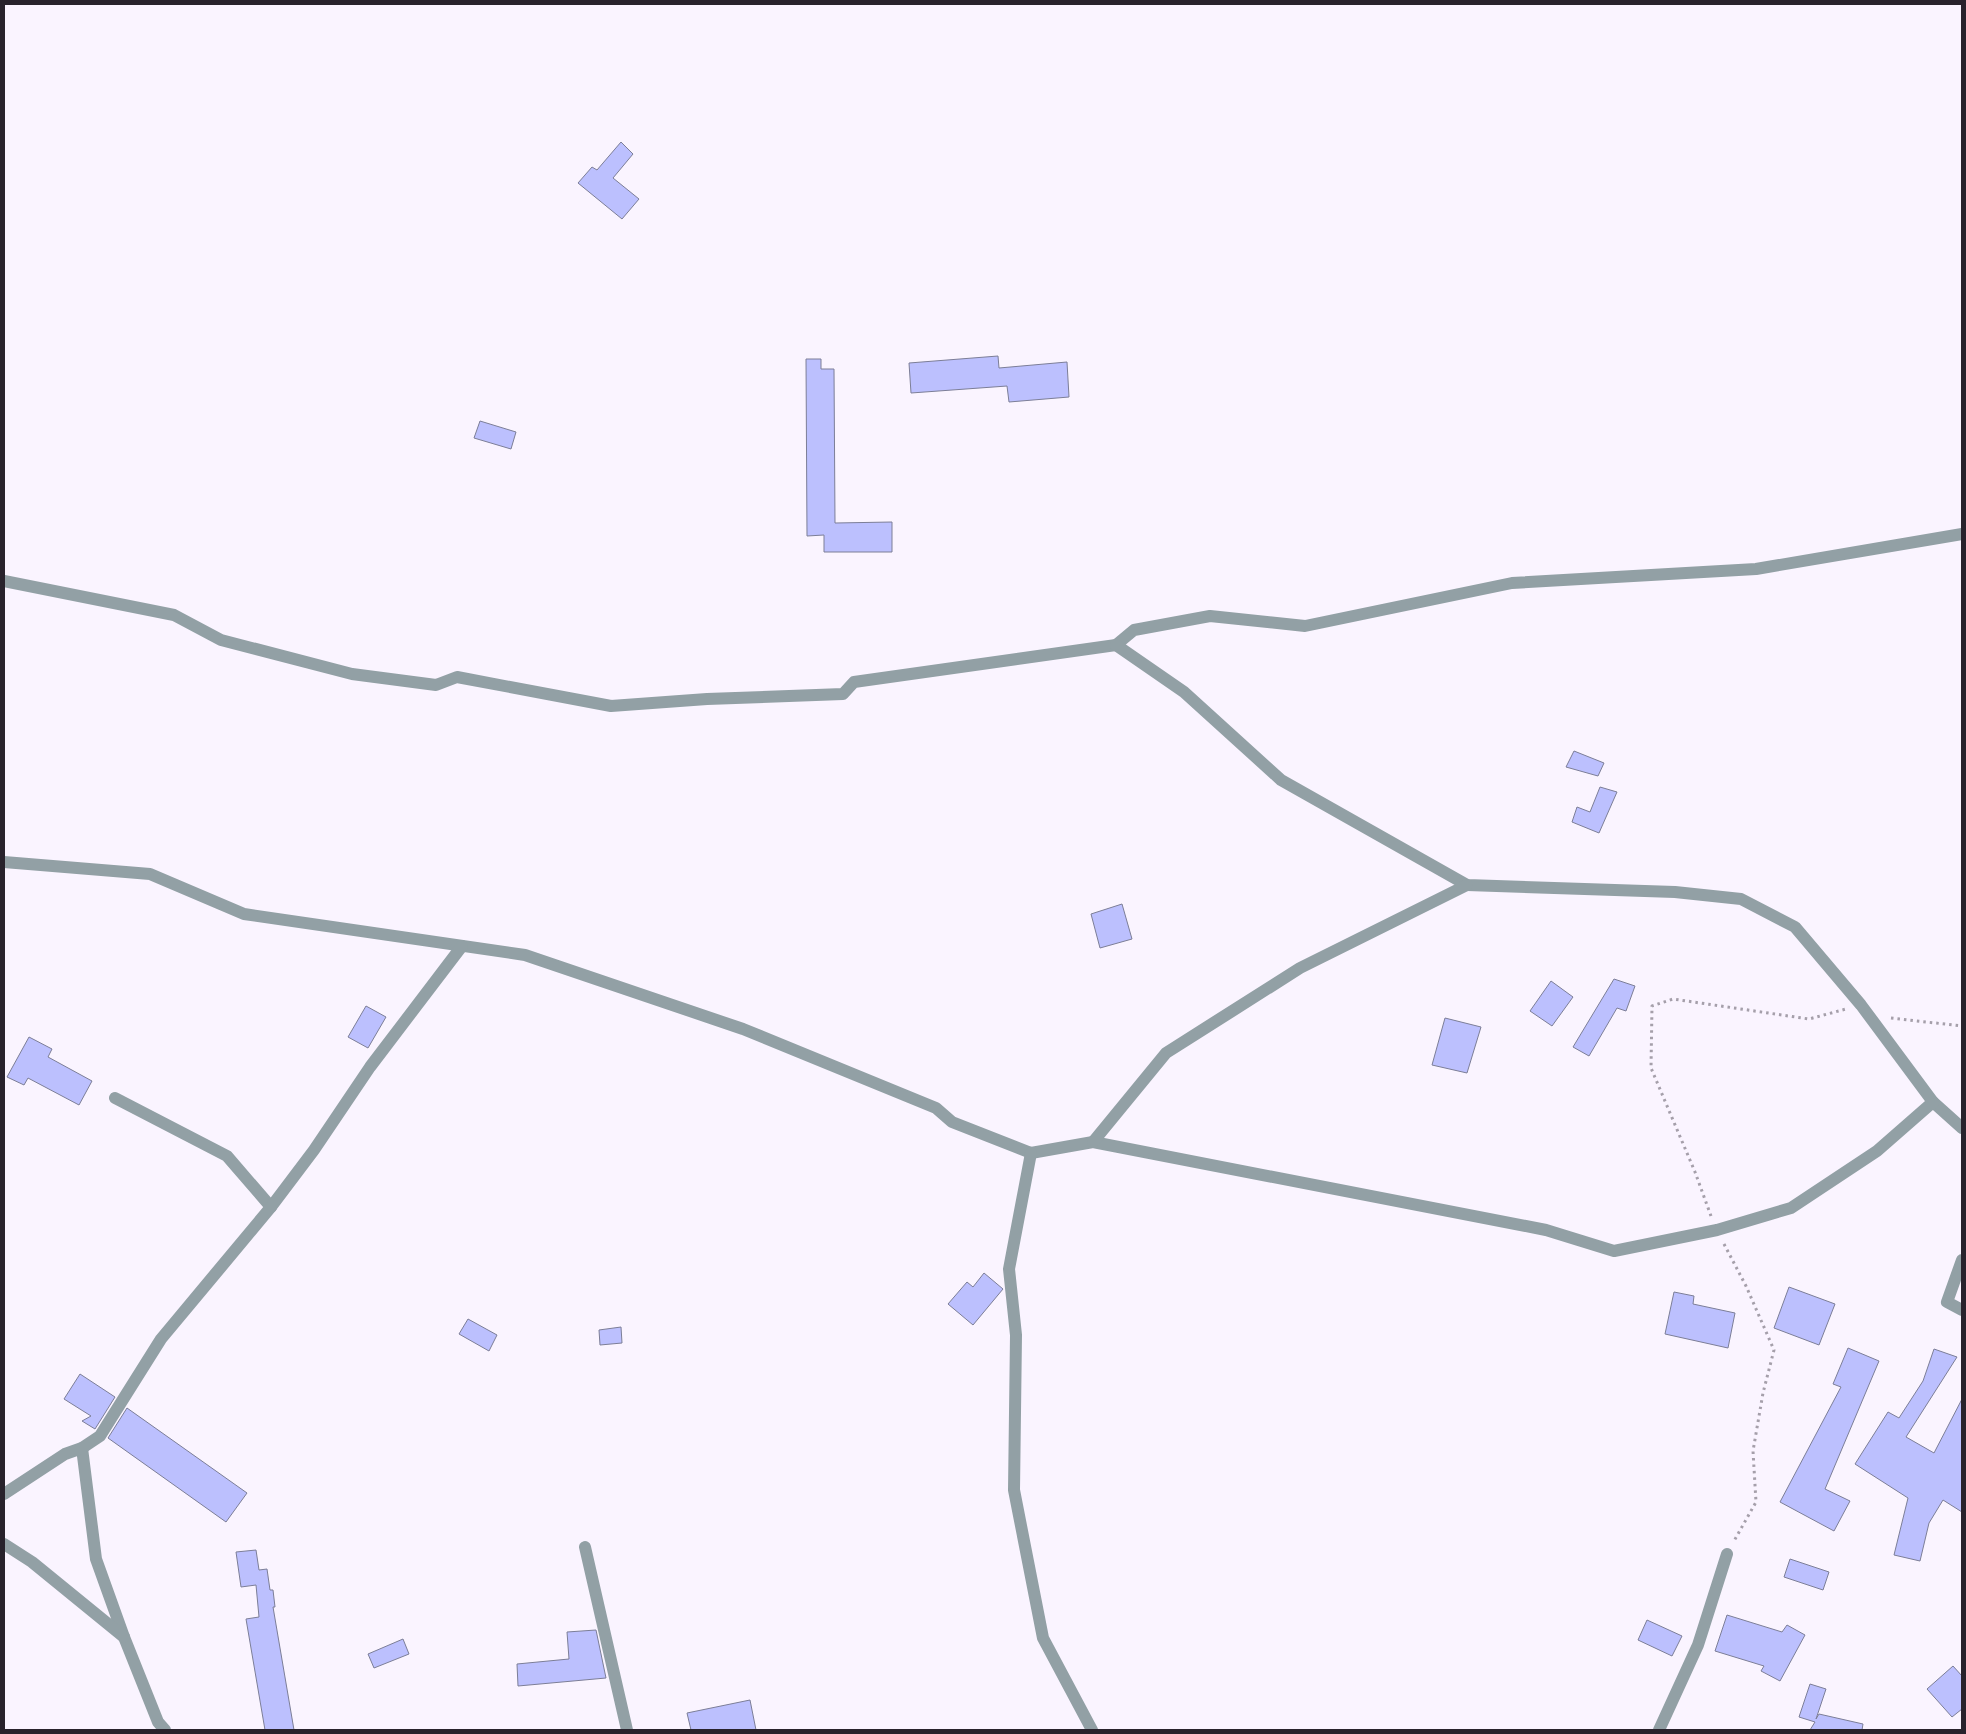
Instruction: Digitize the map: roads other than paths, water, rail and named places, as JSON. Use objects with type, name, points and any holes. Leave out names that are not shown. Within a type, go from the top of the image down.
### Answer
[{"type":"street","points":[[4,581],[174,615],[221,640],[352,674],[436,685],[457,677],[611,706],[707,698],[843,694],[854,682],[1116,645],[1134,630],[1210,616],[1305,626],[1512,583],[1756,570],[1962,534]]},
{"type":"street","points":[[1116,645],[1184,692],[1281,780],[1467,885],[1676,892],[1741,899],[1795,927],[1861,1005],[1933,1102],[1962,1128]]},
{"type":"street","points":[[4,862],[150,874],[244,914],[525,955],[743,1028],[936,1108],[952,1122],[1031,1153],[1093,1142],[1546,1230],[1614,1251],[1717,1230],[1791,1208],[1877,1151],[1933,1102]]},
{"type":"street","points":[[1093,1142],[1166,1053],[1300,968],[1467,885]]},
{"type":"street","points":[[4,1494],[65,1454],[82,1448],[100,1436],[161,1339],[271,1207],[314,1150],[370,1067],[462,946]]},
{"type":"street","points":[[115,1098],[228,1156],[271,1207]]},
{"type":"street","points":[[1031,1153],[1009,1269],[1016,1335],[1014,1490],[1043,1638],[1092,1730]]},
{"type":"street","points":[[1962,1260],[1947,1302],[1962,1310]]},
{"type":"street","points":[[82,1448],[96,1559],[124,1637],[158,1722],[165,1730]]},
{"type":"street","points":[[4,1544],[32,1562],[124,1637]]},
{"type":"street","points":[[585,1547],[627,1730]]},
{"type":"street","points":[[1659,1730],[1698,1645],[1727,1554]]}]
